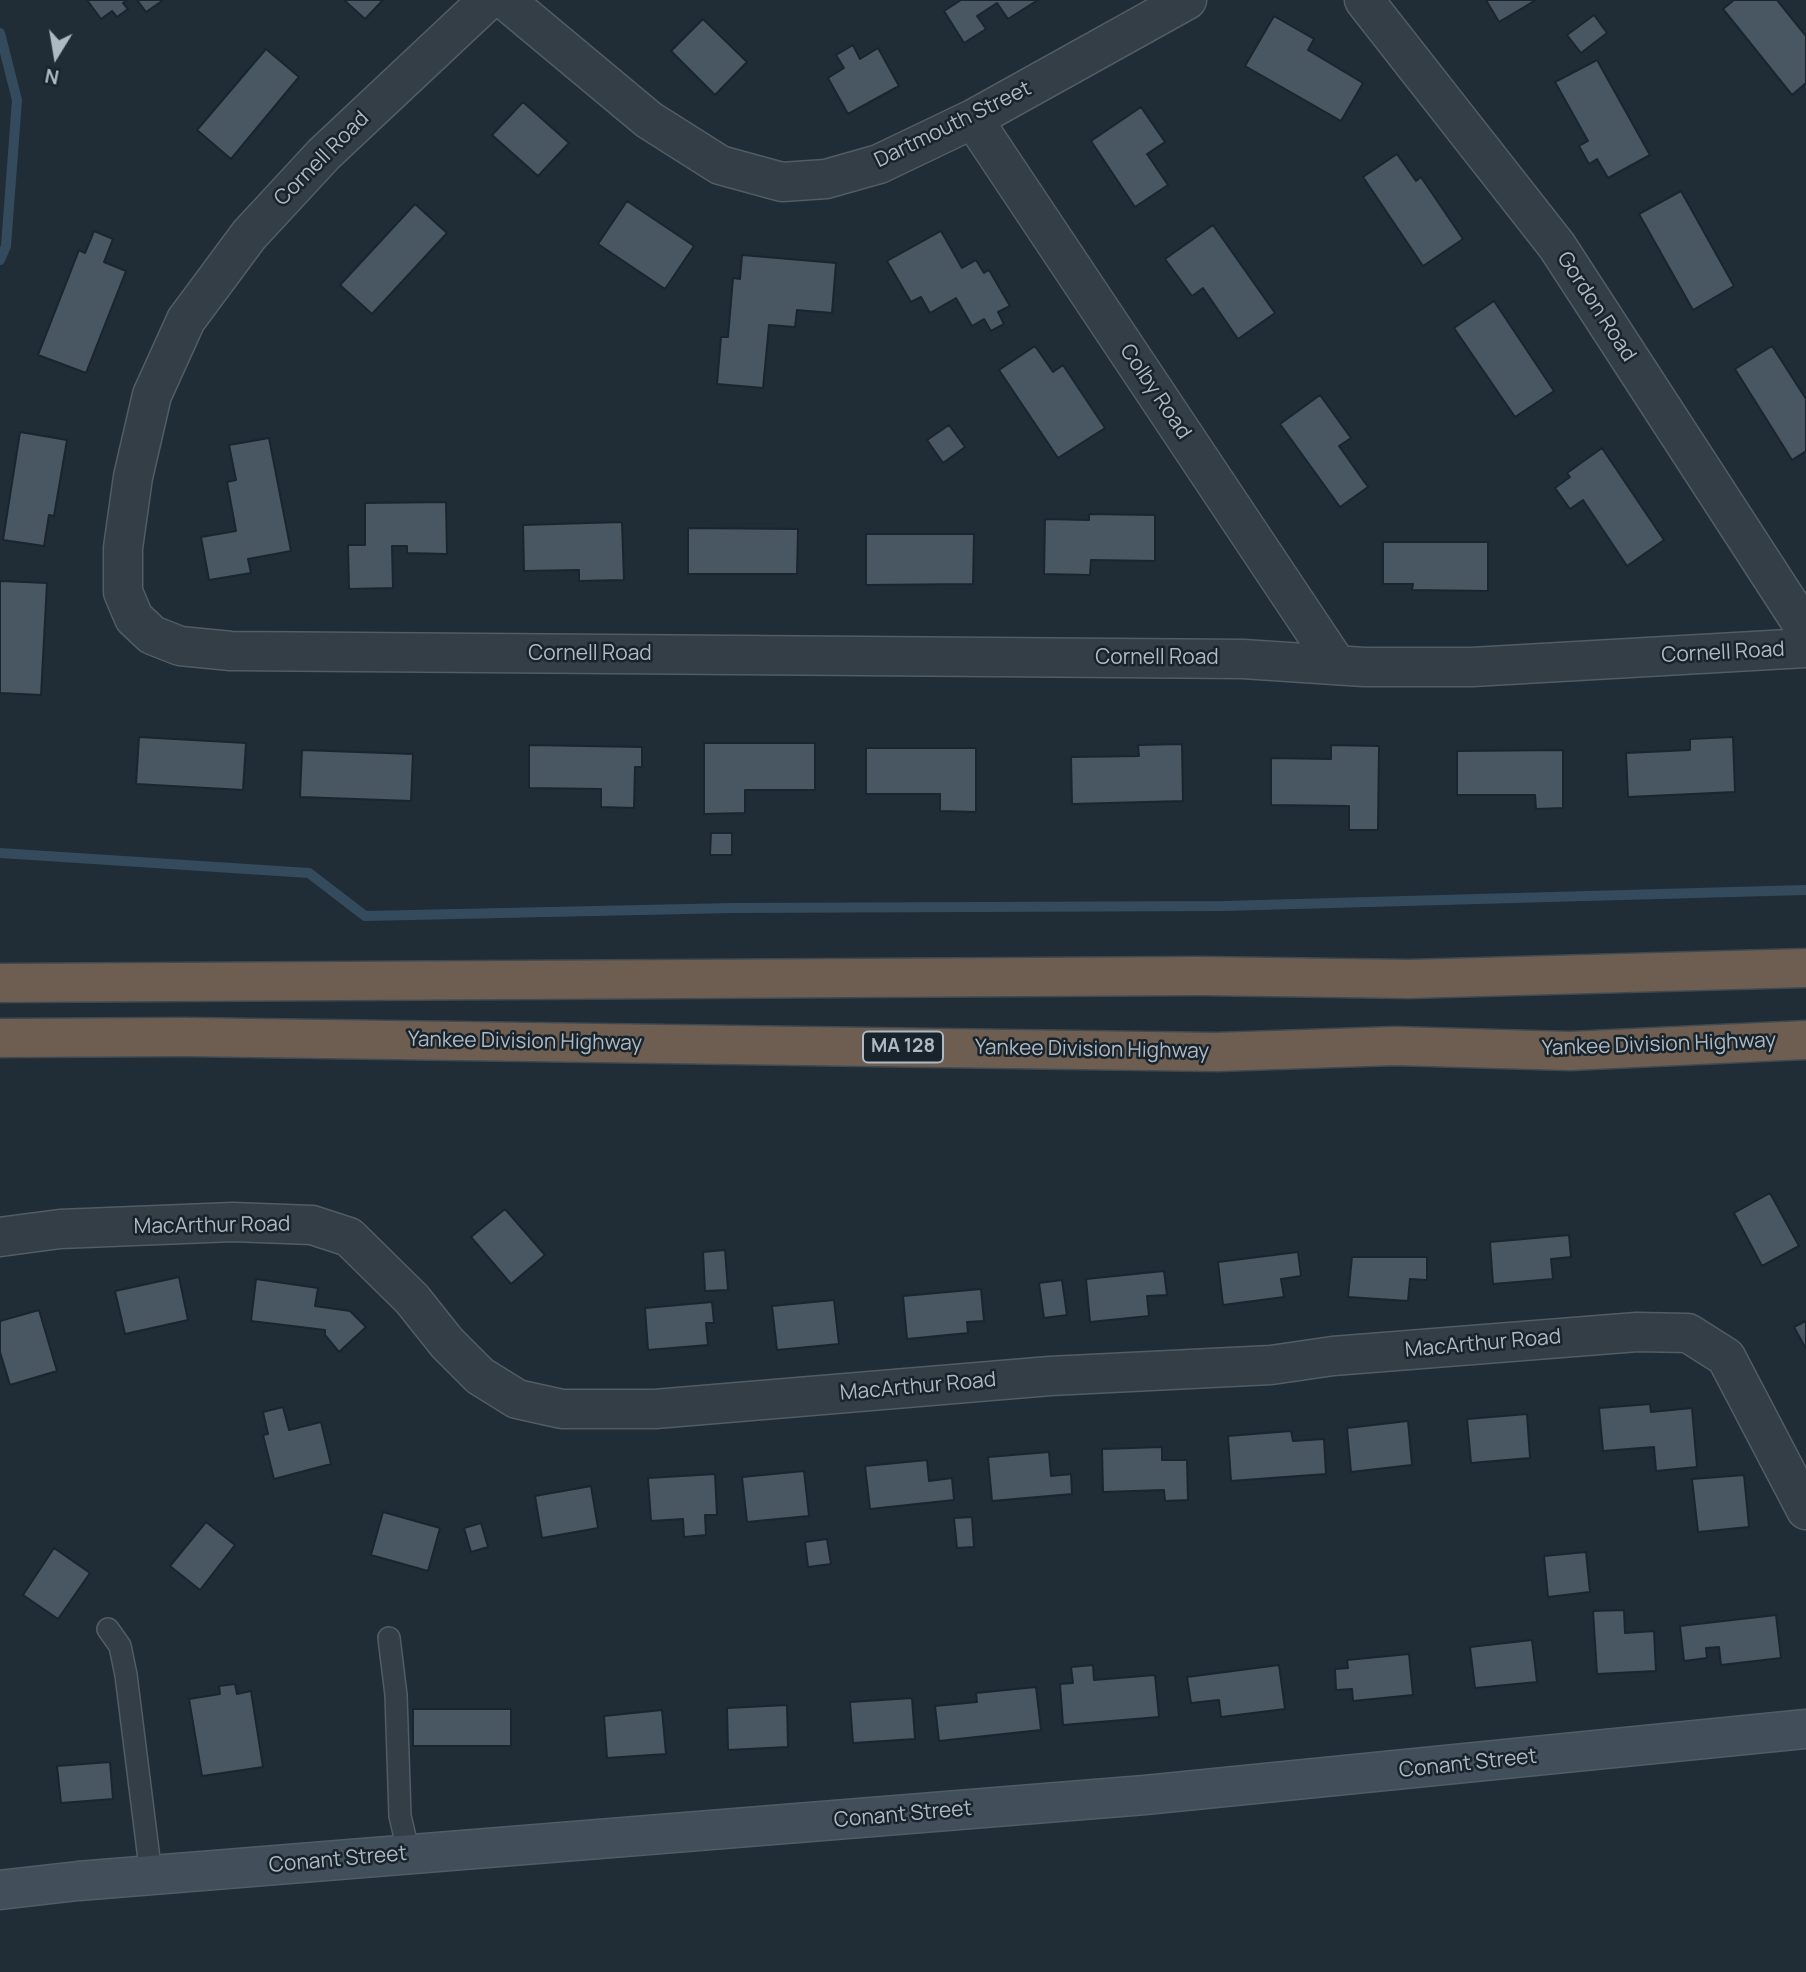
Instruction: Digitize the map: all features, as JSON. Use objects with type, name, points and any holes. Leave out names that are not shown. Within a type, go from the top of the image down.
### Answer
[{"type":"highway","points":[[0,983],[1186,976],[1409,979],[1806,968]]},
{"type":"highway","name":"Yankee Division Highway","points":[[0,1038],[186,1037],[1216,1052],[1395,1046],[1570,1051],[1806,1040]]},
{"type":"main road","name":"Conant Street","points":[[0,1890],[151,1875],[1132,1796],[1806,1729]]},
{"type":"street","name":"Cornell Road","points":[[488,0],[324,154],[249,235],[186,320],[152,394],[132,477],[123,548],[123,592],[134,618],[152,635],[180,646],[231,651],[1243,659],[1337,665],[1472,667],[1806,648]]},
{"type":"street","name":"Dartmouth Street","points":[[505,0],[649,120],[720,165],[782,182],[826,179],[878,164],[973,119],[1187,0]]},
{"type":"street","name":"Gordon Road","points":[[1364,0],[1557,246],[1806,630]]},
{"type":"street","name":"Colby Road","points":[[973,119],[1337,665]]},
{"type":"street","name":"MacArthur Road","points":[[0,1237],[60,1229],[233,1222],[312,1225],[349,1237],[412,1298],[447,1343],[480,1376],[517,1399],[562,1409],[655,1409],[1051,1376],[1271,1365],[1333,1356],[1637,1332],[1688,1333],[1726,1357],[1806,1510]]},
{"type":"lane","points":[[108,1629],[120,1646],[126,1675],[151,1875]]},
{"type":"lane","points":[[389,1638],[395,1683],[400,1816],[409,1854]]},
{"type":"building","points":[[87,0],[127,0],[123,3],[128,9],[117,17],[112,11],[101,19]]},
{"type":"building","points":[[137,0],[162,0],[162,1],[146,12]]},
{"type":"building","points":[[344,0],[383,0],[365,19]]},
{"type":"building","points":[[961,0],[1038,0],[1008,19],[997,3],[977,16],[986,29],[964,43],[944,11]]},
{"type":"building","points":[[1486,0],[1536,0],[1499,22]]},
{"type":"building","points":[[1734,0],[1777,0],[1806,36],[1806,83],[1792,95],[1723,9]]},
{"type":"building","points":[[1594,15],[1607,33],[1581,53],[1567,35]]},
{"type":"building","points":[[1274,16],[1314,39],[1308,50],[1363,83],[1341,121],[1245,66]]},
{"type":"building","points":[[703,19],[747,62],[715,95],[671,51]]},
{"type":"building","points":[[853,45],[860,59],[878,48],[899,86],[848,114],[828,78],[844,68],[836,55]]},
{"type":"building","points":[[266,49],[299,77],[231,159],[197,130]]},
{"type":"building","points":[[1597,60],[1650,155],[1608,178],[1597,159],[1589,164],[1579,146],[1588,141],[1555,82]]},
{"type":"building","points":[[523,102],[569,143],[538,176],[492,135]]},
{"type":"building","points":[[1141,107],[1165,142],[1147,154],[1168,185],[1135,207],[1091,141]]},
{"type":"building","points":[[1397,154],[1416,181],[1421,177],[1463,239],[1423,266],[1363,177]]},
{"type":"building","points":[[1681,191],[1734,286],[1693,310],[1639,214]]},
{"type":"building","points":[[627,201],[694,246],[665,289],[598,244]]},
{"type":"building","points":[[415,204],[447,233],[372,314],[340,285]]},
{"type":"building","points":[[1213,225],[1275,313],[1238,339],[1203,288],[1192,296],[1165,259]]},
{"type":"building","points":[[94,231],[113,239],[104,262],[126,271],[86,373],[38,355],[79,250],[85,253]]},
{"type":"building","points":[[941,231],[962,268],[976,260],[984,273],[989,270],[1010,306],[998,312],[1004,324],[991,331],[984,319],[972,326],[956,298],[930,313],[921,297],[911,302],[887,261]]},
{"type":"building","points":[[742,255],[836,263],[832,313],[797,310],[795,327],[769,325],[763,388],[717,384],[721,337],[728,337],[733,278],[740,279]]},
{"type":"building","points":[[1494,301],[1554,391],[1515,417],[1454,328]]},
{"type":"building","points":[[1035,346],[1053,372],[1063,365],[1105,428],[1058,458],[999,370]]},
{"type":"building","points":[[1772,346],[1806,399],[1806,451],[1792,460],[1735,369]]},
{"type":"building","points":[[1320,395],[1351,438],[1339,446],[1368,487],[1340,507],[1280,424]]},
{"type":"building","points":[[949,425],[965,447],[943,463],[927,440]]},
{"type":"building","points":[[20,432],[67,440],[54,516],[49,515],[44,546],[3,540]]},
{"type":"building","points":[[269,438],[291,551],[248,559],[251,573],[209,580],[201,537],[236,531],[227,482],[236,480],[229,445]]},
{"type":"building","points":[[1602,448],[1664,540],[1627,566],[1583,500],[1570,509],[1555,488],[1570,477],[1567,473]]},
{"type":"building","points":[[446,502],[447,554],[407,553],[407,546],[392,546],[393,588],[349,589],[348,545],[365,545],[365,503]]},
{"type":"building","points":[[1089,514],[1155,515],[1155,561],[1091,560],[1090,575],[1044,574],[1045,519],[1089,520]]},
{"type":"building","points":[[622,522],[624,580],[579,581],[579,570],[524,571],[523,525]]},
{"type":"building","points":[[688,528],[798,529],[797,574],[688,574]]},
{"type":"building","points":[[866,534],[974,534],[973,584],[866,585]]},
{"type":"building","points":[[1383,542],[1488,542],[1488,591],[1412,590],[1413,584],[1383,584]]},
{"type":"building","points":[[0,581],[47,583],[41,695],[0,693]]},
{"type":"building","points":[[139,737],[246,743],[243,790],[136,784]]},
{"type":"building","points":[[1733,737],[1735,792],[1628,797],[1626,753],[1690,750],[1690,739]]},
{"type":"building","points":[[704,743],[815,743],[815,790],[745,790],[745,813],[704,814]]},
{"type":"building","points":[[1182,744],[1183,801],[1072,804],[1071,757],[1139,756],[1138,745]]},
{"type":"building","points":[[529,745],[642,747],[642,767],[635,767],[634,808],[601,807],[601,789],[529,788]]},
{"type":"building","points":[[1331,745],[1379,746],[1378,830],[1349,830],[1349,806],[1271,805],[1271,758],[1331,759]]},
{"type":"building","points":[[866,748],[976,748],[976,812],[940,811],[940,794],[866,794]]},
{"type":"building","points":[[302,750],[413,754],[411,801],[300,797]]},
{"type":"building","points":[[1563,750],[1563,808],[1536,809],[1535,795],[1457,795],[1457,751]]},
{"type":"building","points":[[711,833],[732,833],[732,855],[710,855]]},
{"type":"building","points":[[1770,1193],[1799,1246],[1762,1266],[1734,1213]]},
{"type":"building","points":[[505,1209],[545,1255],[511,1284],[471,1237]]},
{"type":"building","points":[[1569,1235],[1571,1257],[1551,1259],[1553,1279],[1493,1284],[1490,1242]]},
{"type":"building","points":[[725,1250],[728,1290],[705,1291],[703,1252]]},
{"type":"building","points":[[1298,1252],[1301,1276],[1281,1279],[1284,1297],[1223,1305],[1218,1262]]},
{"type":"building","points":[[1352,1257],[1427,1257],[1427,1280],[1410,1279],[1408,1301],[1348,1297]]},
{"type":"building","points":[[1164,1271],[1167,1295],[1147,1296],[1149,1316],[1090,1322],[1086,1279]]},
{"type":"building","points":[[179,1277],[188,1320],[125,1334],[115,1291]]},
{"type":"building","points":[[256,1279],[318,1288],[315,1306],[350,1311],[366,1327],[339,1352],[325,1335],[325,1330],[251,1321]]},
{"type":"building","points":[[1062,1280],[1067,1315],[1044,1318],[1039,1283]]},
{"type":"building","points":[[981,1289],[984,1321],[967,1322],[968,1333],[907,1339],[903,1296]]},
{"type":"building","points":[[834,1300],[839,1344],[777,1350],[772,1306]]},
{"type":"building","points":[[712,1302],[714,1323],[706,1323],[708,1345],[648,1350],[645,1308]]},
{"type":"building","points":[[39,1310],[57,1371],[10,1385],[0,1352],[0,1321]]},
{"type":"building","points":[[1806,1321],[1806,1349],[1794,1327]]},
{"type":"building","points":[[1650,1404],[1651,1412],[1692,1408],[1697,1467],[1656,1471],[1654,1447],[1603,1451],[1599,1408]]},
{"type":"building","points":[[283,1407],[289,1430],[321,1422],[331,1464],[274,1479],[263,1435],[268,1434],[263,1412]]},
{"type":"building","points":[[1527,1414],[1530,1458],[1471,1463],[1467,1419]]},
{"type":"building","points":[[1408,1421],[1412,1465],[1351,1472],[1347,1428]]},
{"type":"building","points":[[1291,1431],[1293,1441],[1324,1439],[1326,1474],[1231,1481],[1228,1436]]},
{"type":"building","points":[[1162,1447],[1162,1460],[1187,1460],[1188,1500],[1165,1501],[1164,1490],[1103,1492],[1102,1449]]},
{"type":"building","points":[[1049,1452],[1051,1476],[1071,1474],[1072,1494],[992,1501],[988,1457]]},
{"type":"building","points":[[927,1460],[929,1481],[952,1478],[954,1500],[870,1509],[865,1466]]},
{"type":"building","points":[[804,1471],[809,1516],[747,1522],[742,1477]]},
{"type":"building","points":[[715,1474],[717,1515],[705,1515],[706,1535],[684,1537],[683,1519],[651,1521],[648,1478]]},
{"type":"building","points":[[1744,1475],[1749,1527],[1698,1532],[1692,1479]]},
{"type":"building","points":[[591,1486],[598,1528],[542,1538],[535,1496]]},
{"type":"building","points":[[383,1512],[440,1528],[428,1571],[371,1555]]},
{"type":"building","points":[[972,1517],[974,1547],[957,1548],[954,1518]]},
{"type":"building","points":[[206,1522],[235,1545],[200,1590],[170,1566]]},
{"type":"building","points":[[481,1523],[488,1547],[471,1552],[464,1528]]},
{"type":"building","points":[[827,1539],[831,1564],[808,1567],[805,1542]]},
{"type":"building","points":[[54,1548],[90,1573],[58,1619],[23,1595]]},
{"type":"building","points":[[1586,1552],[1590,1592],[1548,1597],[1544,1556]]},
{"type":"building","points":[[1624,1610],[1625,1633],[1654,1631],[1656,1671],[1597,1674],[1593,1611]]},
{"type":"building","points":[[1776,1615],[1781,1658],[1721,1665],[1719,1647],[1706,1648],[1707,1658],[1684,1661],[1680,1626]]},
{"type":"building","points":[[1532,1640],[1537,1682],[1475,1688],[1470,1647]]},
{"type":"building","points":[[1409,1654],[1413,1695],[1353,1701],[1352,1689],[1336,1690],[1335,1669],[1348,1668],[1347,1660]]},
{"type":"building","points":[[1093,1665],[1094,1680],[1155,1675],[1159,1717],[1063,1725],[1060,1684],[1073,1683],[1071,1667]]},
{"type":"building","points":[[1279,1665],[1285,1709],[1221,1717],[1219,1700],[1191,1703],[1187,1677]]},
{"type":"building","points":[[235,1684],[237,1694],[251,1691],[263,1767],[202,1776],[189,1699],[220,1694],[219,1686]]},
{"type":"building","points":[[1036,1687],[1041,1730],[939,1741],[935,1706],[977,1702],[976,1693]]},
{"type":"building","points":[[912,1698],[915,1739],[853,1743],[850,1702]]},
{"type":"building","points":[[787,1705],[788,1747],[728,1750],[727,1708]]},
{"type":"building","points":[[413,1709],[511,1709],[511,1746],[413,1746]]},
{"type":"building","points":[[662,1710],[666,1754],[607,1758],[604,1716]]},
{"type":"building","points":[[110,1762],[113,1799],[61,1803],[57,1766]]},
{"type":"waterway","points":[[0,33],[17,100],[6,246],[0,260]]},
{"type":"waterway","points":[[0,853],[309,873],[365,916],[733,908],[1223,906],[1806,890]]}]
